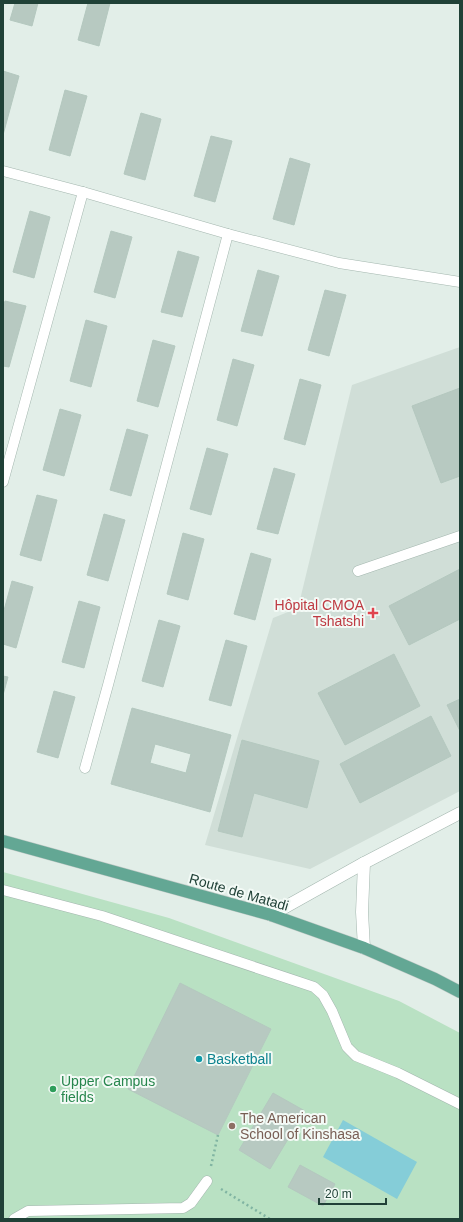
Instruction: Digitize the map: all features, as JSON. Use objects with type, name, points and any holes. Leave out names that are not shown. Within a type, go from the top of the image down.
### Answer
[{"type":"main road","name":"Route de Matadi","points":[[3,841],[271,916],[364,948],[435,979],[460,992]]},
{"type":"street","points":[[271,916],[364,863],[460,813]]},
{"type":"street","points":[[364,863],[362,912],[364,948]]},
{"type":"lane","points":[[3,171],[83,192],[228,234],[339,263],[460,282]]},
{"type":"lane","points":[[3,482],[83,192]]},
{"type":"lane","points":[[85,768],[228,234]]},
{"type":"lane","points":[[358,571],[460,536]]},
{"type":"lane","points":[[3,890],[102,916],[314,987],[323,995],[332,1011],[347,1047],[356,1056],[398,1073],[460,1104]]},
{"type":"lane","points":[[14,1219],[28,1211],[183,1208],[191,1202],[207,1181]]},
{"type":"path","points":[[218,1135],[207,1181],[270,1219]]},
{"type":"shaded area","name":"Hôpital CMOA Tshatshi","points":[[460,347],[460,791],[310,869],[205,845],[273,618],[298,608],[352,385]]},
{"type":"green space","name":"The American School of Kinshasa","points":[[3,872],[169,918],[399,1001],[460,1033],[460,1219],[3,1219]]},
{"type":"water","points":[[343,1120],[417,1162],[397,1199],[323,1157]]},
{"type":"building","points":[[15,3],[38,3],[32,26],[10,20]]},
{"type":"building","points":[[88,3],[110,3],[99,46],[78,40]]},
{"type":"building","points":[[3,71],[19,76],[3,135]]},
{"type":"building","points":[[65,90],[87,96],[70,156],[49,150]]},
{"type":"building","points":[[141,113],[161,119],[145,180],[124,174]]},
{"type":"building","points":[[211,136],[232,141],[215,202],[194,196]]},
{"type":"building","points":[[290,158],[310,164],[294,225],[273,219]]},
{"type":"building","points":[[30,211],[50,217],[34,278],[13,272]]},
{"type":"building","points":[[111,231],[132,237],[115,298],[94,292]]},
{"type":"building","points":[[178,251],[199,257],[182,317],[161,312]]},
{"type":"building","points":[[258,270],[279,276],[262,336],[241,331]]},
{"type":"building","points":[[325,290],[346,295],[329,356],[308,350]]},
{"type":"building","points":[[5,301],[26,306],[9,367],[3,366],[3,308]]},
{"type":"building","points":[[86,320],[107,326],[91,387],[70,381]]},
{"type":"building","points":[[153,340],[175,346],[158,407],[137,401]]},
{"type":"building","points":[[233,359],[254,365],[237,426],[217,420]]},
{"type":"building","points":[[300,379],[321,385],[305,445],[284,439]]},
{"type":"building","points":[[460,388],[460,476],[441,483],[412,406]]},
{"type":"building","points":[[60,409],[81,415],[64,476],[43,470]]},
{"type":"building","points":[[127,429],[148,435],[131,496],[110,490]]},
{"type":"building","points":[[207,448],[228,454],[211,515],[190,509]]},
{"type":"building","points":[[274,468],[295,474],[278,534],[257,529]]},
{"type":"building","points":[[37,495],[57,500],[41,561],[20,555]]},
{"type":"building","points":[[104,514],[125,520],[108,581],[87,575]]},
{"type":"building","points":[[183,533],[204,539],[188,600],[167,594]]},
{"type":"building","points":[[251,553],[271,559],[255,620],[234,614]]},
{"type":"building","points":[[460,569],[460,619],[409,645],[389,606]]},
{"type":"building","points":[[12,581],[33,587],[16,648],[3,644],[3,614]]},
{"type":"building","points":[[79,601],[100,607],[84,668],[62,662]]},
{"type":"building","points":[[159,620],[180,626],[163,687],[142,681]]},
{"type":"building","points":[[226,640],[247,646],[231,706],[209,700]]},
{"type":"building","points":[[394,654],[420,706],[345,745],[318,693]]},
{"type":"building","points":[[3,676],[8,677],[3,695]]},
{"type":"building","points":[[54,691],[75,697],[58,758],[37,752]]},
{"type":"building","points":[[460,699],[460,731],[447,705]]},
{"type":"building","points":[[132,708],[231,735],[210,812],[111,784]],"holes":[[[155,744],[191,754],[186,773],[150,763]]]},
{"type":"building","points":[[431,716],[451,756],[360,803],[340,764]]},
{"type":"building","points":[[242,740],[319,761],[307,808],[254,793],[242,837],[218,831]]},
{"type":"building","name":"Basketball","points":[[180,983],[271,1029],[218,1135],[128,1089]]},
{"type":"building","points":[[273,1093],[305,1111],[270,1169],[239,1150]]},
{"type":"building","points":[[300,1165],[335,1184],[323,1206],[288,1187]]},
{"type":"place","name":"Hôpital CMOA Tshatshi","points":[[373,613]]},
{"type":"place","name":"Basketball","points":[[199,1059]]},
{"type":"place","name":"Upper Campus fields","points":[[53,1089]]},
{"type":"place","name":"The American School of Kinshasa","points":[[232,1126]]}]
